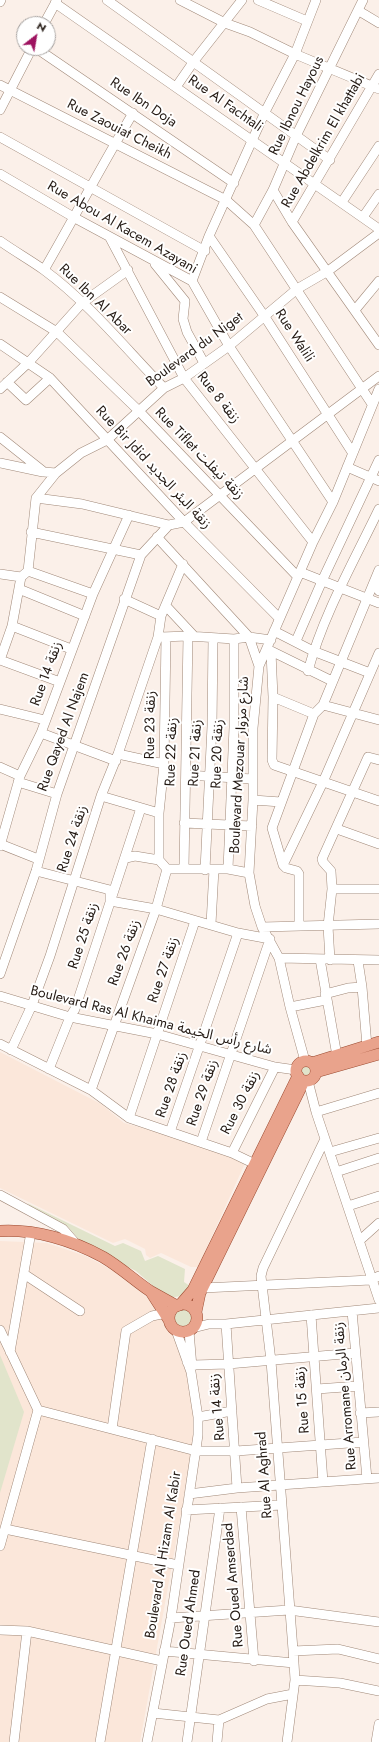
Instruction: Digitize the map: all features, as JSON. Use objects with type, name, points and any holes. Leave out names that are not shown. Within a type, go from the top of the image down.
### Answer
[{"type":"main road","points":[[311,1066],[379,1042]]},
{"type":"main road","points":[[302,1077],[254,1164],[193,1290],[172,1311],[172,1326],[176,1330],[182,1332],[194,1323],[203,1288],[302,1077],[299,1065],[311,1066],[379,1054]]},
{"type":"main road","points":[[302,1077],[314,1078],[311,1066]]},
{"type":"main road","points":[[0,1231],[18,1230],[52,1236],[102,1256],[130,1275],[172,1311]]},
{"type":"main road","points":[[172,1311],[189,1306],[194,1323]]},
{"type":"street","points":[[107,0],[330,160]]},
{"type":"street","points":[[180,0],[225,23],[250,32],[295,54],[375,88]]},
{"type":"street","points":[[176,87],[194,61],[242,0]]},
{"type":"street","points":[[258,0],[307,21]]},
{"type":"street","points":[[176,291],[183,283],[192,281],[205,251],[209,236],[253,141],[264,112],[295,54],[316,0]]},
{"type":"street","name":"Rue Ibnou Hayous","points":[[254,224],[273,190],[296,136],[331,68],[363,0]]},
{"type":"street","points":[[48,16],[56,2]]},
{"type":"street","name":"Rue Al Fachtali","points":[[56,2],[379,228]]},
{"type":"street","points":[[359,11],[379,23]]},
{"type":"street","points":[[0,110],[28,56]]},
{"type":"street","name":"Rue Ibn Doja","points":[[48,56],[234,183]]},
{"type":"street","name":"Rue Abdelkrim El khattabi","points":[[292,222],[375,88],[379,74]]},
{"type":"street","name":"Rue Zaouiat Cheikh","points":[[0,86],[226,200],[254,224]]},
{"type":"street","points":[[44,270],[74,218],[90,186],[133,113]]},
{"type":"street","points":[[0,137],[205,251]]},
{"type":"street","points":[[342,202],[379,146]]},
{"type":"street","name":"Rue Abou Al Kacem Azayani","points":[[0,174],[74,218],[192,281],[229,346],[333,502]]},
{"type":"street","points":[[273,190],[292,222],[379,345]]},
{"type":"street","points":[[363,217],[379,194]]},
{"type":"street","points":[[254,224],[372,404]]},
{"type":"street","name":"Boulevard du Niget","points":[[36,498],[56,473],[81,453],[107,440],[164,388],[184,378],[229,346],[297,289],[328,271],[379,233]]},
{"type":"street","name":"Rue 8 زنقة","points":[[110,236],[184,378],[313,542]]},
{"type":"street","name":"Rue Walili","points":[[209,236],[265,316],[352,452]]},
{"type":"street","name":"Rue Ibn Al Abar","points":[[0,241],[44,270],[82,303],[164,388]]},
{"type":"street","points":[[153,261],[185,301]]},
{"type":"street","points":[[0,389],[29,362],[82,303],[128,270]]},
{"type":"street","points":[[355,310],[379,281]]},
{"type":"street","points":[[197,292],[185,301],[183,319],[187,332],[204,363]]},
{"type":"street","name":"Rue Tiflet زنقة تيفلت","points":[[0,297],[57,332],[139,411],[220,496],[299,575]]},
{"type":"street","name":"Rue Bir Jdid زنقة البئر الجديد","points":[[0,344],[29,362],[50,378],[184,522],[279,618]]},
{"type":"street","points":[[60,682],[0,660],[12,626],[19,589],[24,574],[36,498],[82,504],[169,525],[184,522],[379,376]]},
{"type":"street","points":[[7,382],[26,400],[50,378]]},
{"type":"street","name":"Boulevard Mezouar شارع مزوار","points":[[311,1066],[290,1007],[279,958],[270,939],[262,927],[255,906],[249,873],[253,800],[254,728],[259,666],[269,650],[279,618],[313,542],[333,502],[352,452],[379,389]]},
{"type":"street","points":[[0,437],[44,472]]},
{"type":"street","points":[[296,642],[322,581],[375,479],[379,460]]},
{"type":"street","points":[[0,463],[56,473]]},
{"type":"street","points":[[347,467],[375,479]]},
{"type":"street","points":[[308,671],[313,651],[379,509]]},
{"type":"street","name":"Rue 14 زنقة","points":[[0,845],[19,779],[41,733],[71,649],[129,515]]},
{"type":"street","name":"Rue Qayed Al Najem","points":[[0,974],[36,871],[38,858],[57,794],[101,670],[124,599],[141,555],[169,525]]},
{"type":"street","points":[[31,532],[114,551],[141,555]]},
{"type":"street","points":[[157,537],[249,637],[259,666]]},
{"type":"street","points":[[183,564],[161,616],[162,637],[191,636],[234,639],[249,637],[271,640]]},
{"type":"street","points":[[299,926],[300,874],[297,871],[286,868],[283,865],[272,828],[314,714],[323,705],[379,570]]},
{"type":"street","points":[[0,574],[24,574],[94,594]]},
{"type":"street","points":[[299,575],[322,581],[379,603]]},
{"type":"street","points":[[375,580],[379,591]]},
{"type":"street","points":[[19,589],[85,616]]},
{"type":"street","points":[[124,599],[161,616]]},
{"type":"street","points":[[166,606],[191,636]]},
{"type":"street","points":[[12,626],[71,649]]},
{"type":"street","points":[[274,631],[313,651],[370,673]]},
{"type":"street","name":"Rue 22 زنقة","points":[[184,868],[184,823],[191,636]]},
{"type":"street","name":"Rue 24 زنقة","points":[[11,1050],[32,1005],[101,796],[117,758],[162,637]]},
{"type":"street","name":"Rue 23 زنقة","points":[[159,860],[159,813],[164,764],[162,637]]},
{"type":"street","name":"Rue 21 زنقة","points":[[211,924],[207,825],[213,638]]},
{"type":"street","name":"Rue 20 زنقة","points":[[228,869],[234,727],[234,639]]},
{"type":"street","points":[[269,650],[308,671],[332,681]]},
{"type":"street","points":[[269,650],[273,697],[272,760],[274,765],[379,801]]},
{"type":"street","points":[[283,865],[323,782],[379,653]]},
{"type":"street","points":[[273,697],[314,714]]},
{"type":"street","points":[[323,705],[379,720]]},
{"type":"street","points":[[0,709],[45,720]]},
{"type":"street","points":[[41,733],[117,758],[164,764]]},
{"type":"street","points":[[330,960],[328,926],[332,889],[331,871],[322,859],[337,829],[368,757],[379,760]]},
{"type":"street","points":[[0,767],[19,779],[57,794]]},
{"type":"street","points":[[186,775],[253,779]]},
{"type":"street","points":[[101,796],[159,813]]},
{"type":"street","points":[[253,800],[281,802]]},
{"type":"street","name":"Rue 25 زنقة","points":[[49,1069],[70,1017],[75,1009],[110,901],[126,858],[141,808]]},
{"type":"street","points":[[184,823],[252,826]]},
{"type":"street","points":[[337,829],[379,844]]},
{"type":"street","points":[[0,845],[38,858]]},
{"type":"street","points":[[126,858],[135,856],[159,860],[167,870],[184,868],[228,869],[249,873]]},
{"type":"street","name":"Rue 26 زنقة","points":[[91,1090],[156,909],[167,870]]},
{"type":"street","points":[[36,871],[110,890],[110,901],[156,909],[238,933],[270,939]]},
{"type":"street","points":[[332,889],[379,889]]},
{"type":"street","name":"Rue 27 زنقة","points":[[129,1118],[195,921]]},
{"type":"street","points":[[262,927],[379,924]]},
{"type":"street","name":"Rue 28 زنقة","points":[[170,1132],[201,1046],[238,933]]},
{"type":"street","name":"Rue 29 زنقة","points":[[201,1142],[270,939]]},
{"type":"street","points":[[279,958],[358,961],[379,960]]},
{"type":"street","points":[[320,959],[337,1056]]},
{"type":"street","points":[[358,961],[362,987],[366,1046]]},
{"type":"street","points":[[290,1007],[326,997],[348,988],[362,987]]},
{"type":"street","name":"Boulevard Ras Al Khaima شارع رأس الخيمة","points":[[0,996],[70,1017],[157,1034],[275,1067],[302,1077]]},
{"type":"street","points":[[0,1044],[91,1090],[129,1118],[232,1152],[254,1164]]},
{"type":"street","name":"Rue 30 زنقة","points":[[232,1152],[275,1067]]},
{"type":"street","points":[[302,1077],[330,1152],[359,1241],[375,1278],[379,1300]]},
{"type":"street","points":[[316,1112],[379,1093]]},
{"type":"street","points":[[260,1285],[263,1268],[324,1138]]},
{"type":"street","points":[[330,1152],[379,1139]]},
{"type":"street","points":[[336,1172],[379,1158]]},
{"type":"street","points":[[0,1195],[63,1229],[79,1247]]},
{"type":"street","points":[[348,1206],[379,1196]]},
{"type":"street","points":[[359,1241],[379,1224]]},
{"type":"street","points":[[10,1352],[31,1232]]},
{"type":"street","points":[[24,1274],[80,1311]]},
{"type":"street","points":[[203,1288],[375,1278]]},
{"type":"street","name":"Rue Al Aghrad","points":[[260,1285],[267,1320],[271,1361],[294,1663],[295,1680],[287,1742]]},
{"type":"street","points":[[194,1323],[226,1324],[379,1308]]},
{"type":"street","points":[[112,1429],[126,1331],[152,1316],[172,1311]]},
{"type":"street","name":"Rue Arromane زنقة الرمان","points":[[352,1311],[367,1479]]},
{"type":"street","name":"Rue 15 زنقة","points":[[311,1315],[323,1482]]},
{"type":"street","name":"Boulevard Al Hizam Al Kabir","points":[[190,1366],[194,1323]]},
{"type":"street","name":"Rue 14 زنقة","points":[[226,1324],[236,1451],[237,1488]]},
{"type":"street","points":[[0,1330],[38,1410],[6,1529],[0,1546]]},
{"type":"street","name":"Boulevard Al Hizam Al Kabir","points":[[147,1742],[171,1618],[196,1451],[198,1417],[190,1366],[176,1330]]},
{"type":"street","points":[[190,1366],[271,1361],[355,1353]]},
{"type":"street","points":[[316,1389],[358,1386]]},
{"type":"street","points":[[38,1410],[196,1451],[236,1451],[363,1442]]},
{"type":"street","points":[[198,1417],[232,1411]]},
{"type":"street","points":[[360,1413],[379,1412]]},
{"type":"street","points":[[100,1742],[152,1440]]},
{"type":"street","points":[[189,1494],[280,1484],[379,1478]]},
{"type":"street","points":[[186,1510],[282,1505]]},
{"type":"street","name":"Rue Oued Amserdad","points":[[241,1507],[254,1660]]},
{"type":"street","name":"Rue Oued Ahmed","points":[[187,1742],[220,1508]]},
{"type":"street","points":[[6,1529],[178,1565]]},
{"type":"street","points":[[171,1618],[289,1610],[379,1622]]},
{"type":"street","points":[[0,1630],[27,1631],[115,1650],[163,1656],[200,1655],[294,1663]]},
{"type":"street","points":[[14,1742],[27,1631]]},
{"type":"street","points":[[293,1651],[338,1649],[379,1659]]},
{"type":"street","points":[[295,1680],[340,1683],[379,1691]]},
{"type":"street","points":[[153,1713],[219,1720],[268,1699],[293,1694]]},
{"type":"street","points":[[217,1742],[219,1720]]},
{"type":"street","points":[[376,1742],[379,1724]]},
{"type":"shaded area","points":[[0,1052],[101,1104],[124,1123],[149,1130],[183,1136],[246,1161],[198,1267],[191,1267],[161,1253],[150,1258],[146,1255],[145,1249],[125,1239],[113,1243],[0,1188]]},
{"type":"shaded area","points":[[0,1241],[47,1243],[86,1256],[125,1277],[157,1307],[177,1341],[188,1374],[193,1412],[193,1448],[140,1742],[0,1742]]},
{"type":"green space","points":[[307,1064],[312,1066],[314,1071],[312,1076],[307,1078],[302,1076],[300,1071],[302,1066]]},
{"type":"green space","points":[[27,1203],[115,1246],[123,1243],[141,1251],[145,1261],[158,1256],[185,1269],[184,1282],[190,1286],[182,1296],[167,1298],[136,1271],[83,1244],[68,1227],[34,1209]]},
{"type":"green space","points":[[183,1308],[190,1311],[193,1318],[190,1325],[183,1328],[176,1325],[173,1318],[176,1311]]},
{"type":"green space","points":[[0,1355],[24,1412],[0,1493]]}]
